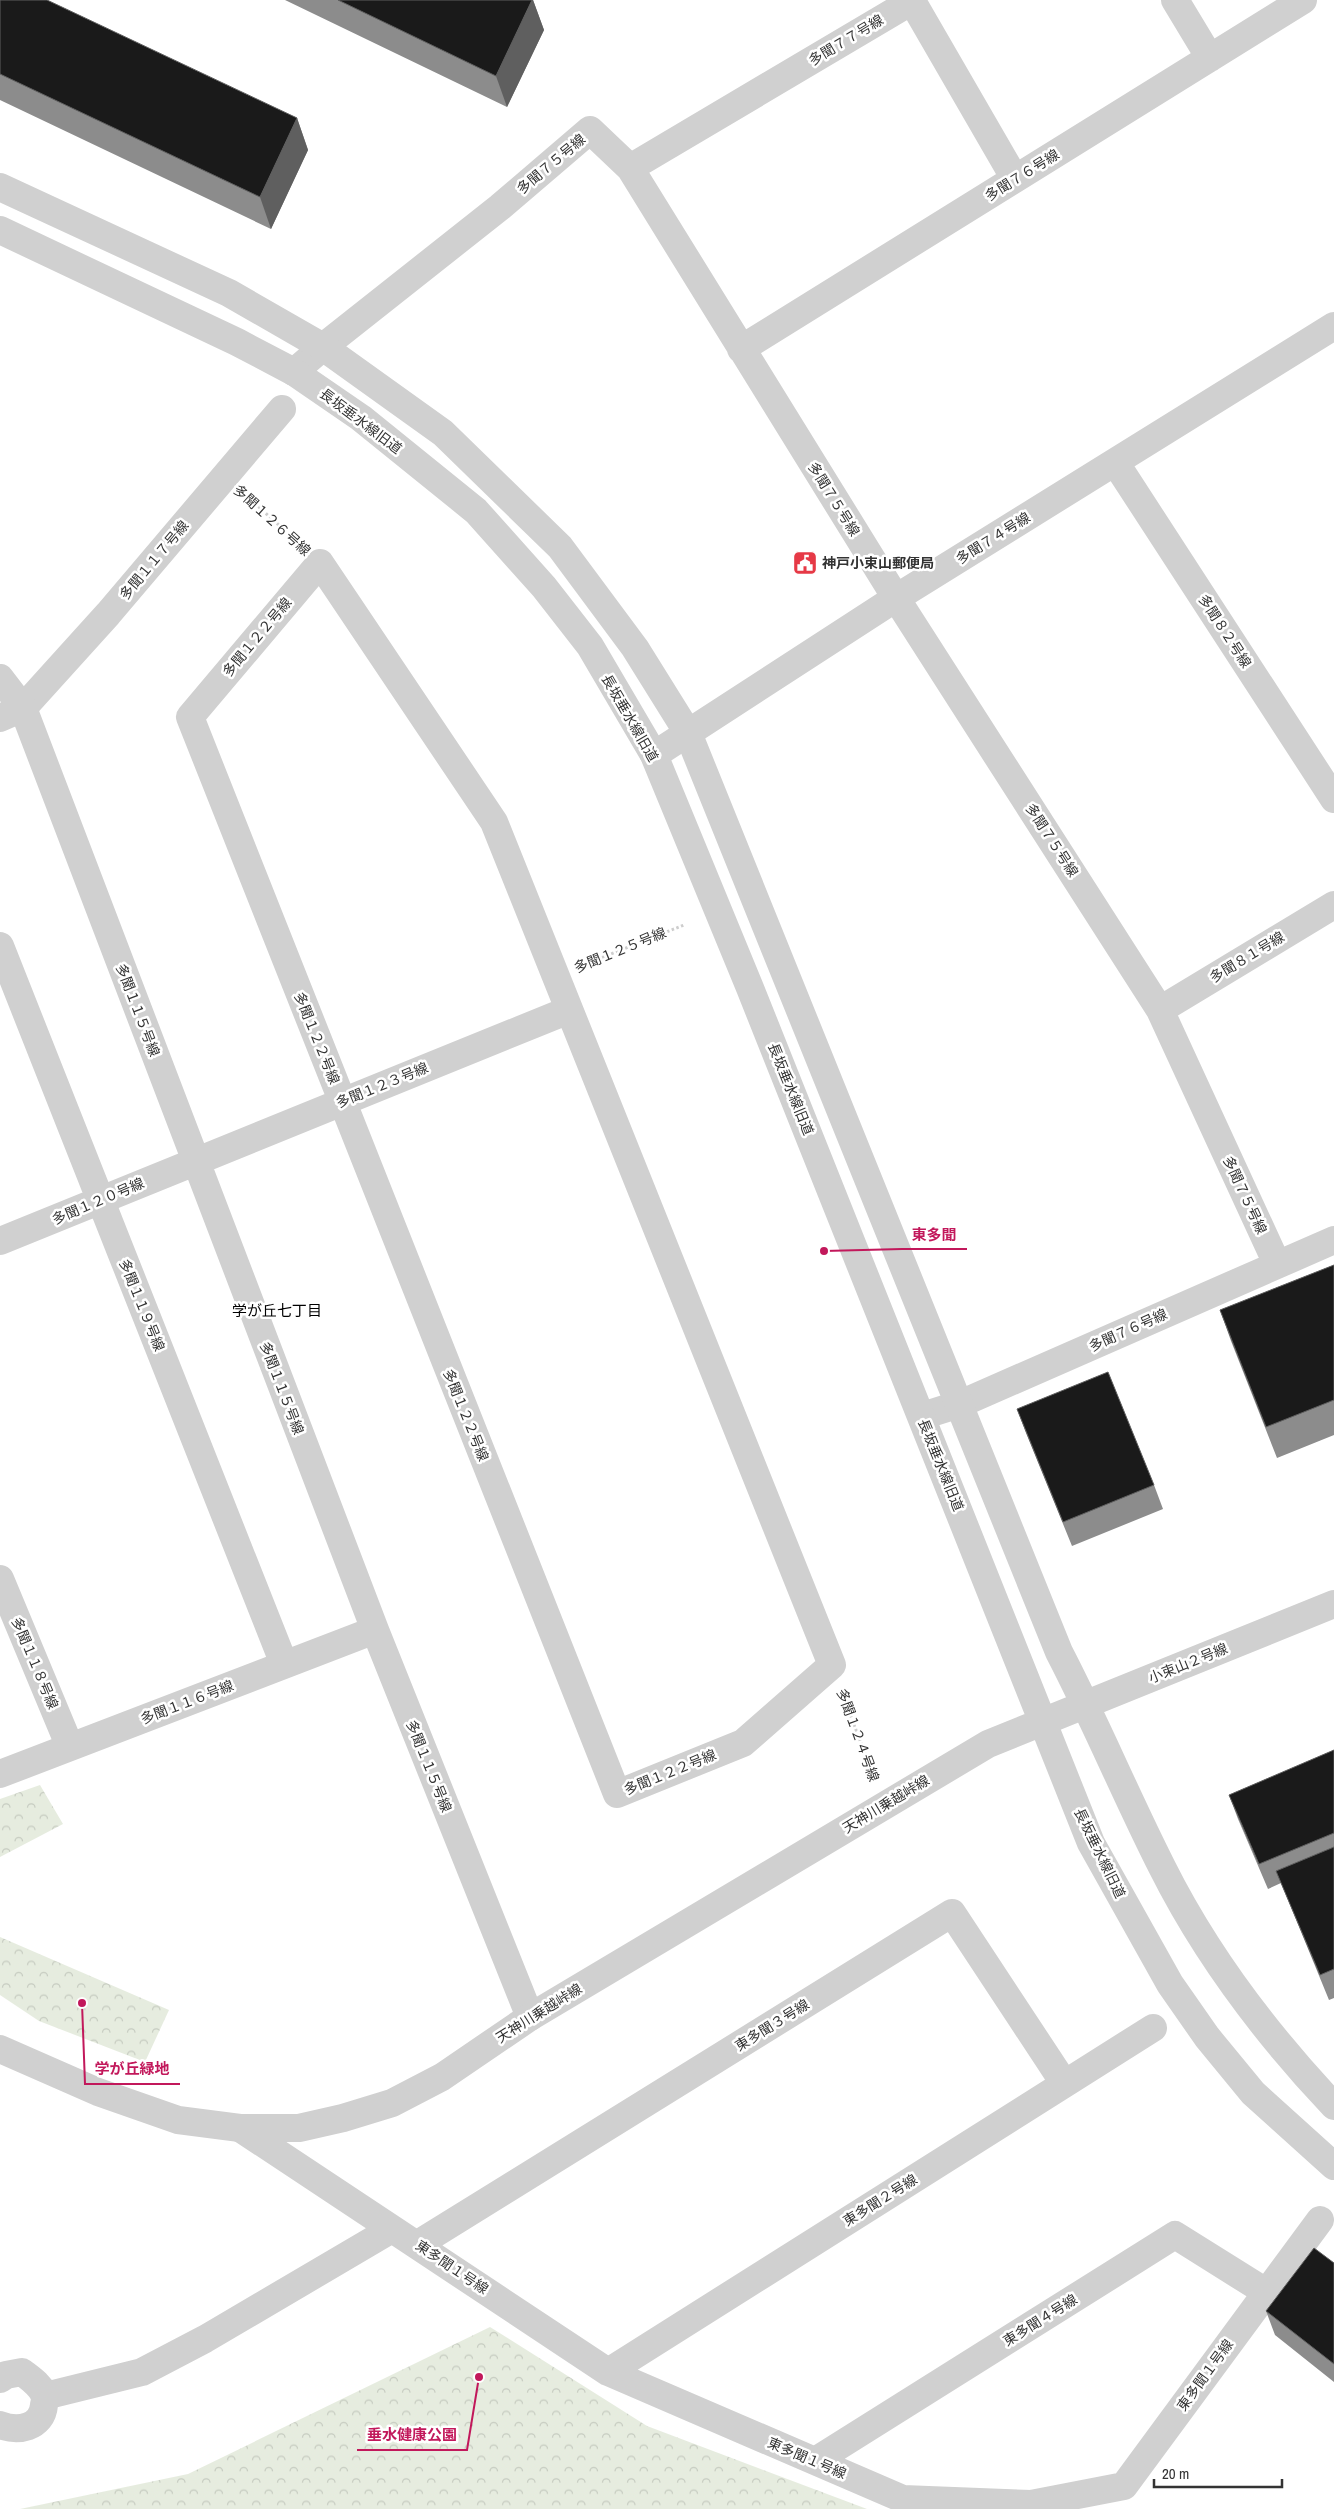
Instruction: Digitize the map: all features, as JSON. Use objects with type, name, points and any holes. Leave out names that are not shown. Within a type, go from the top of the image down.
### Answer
[{"type":"street","points":[[1175,0],[1210,58]]},
{"type":"street","name":"多聞７６号線","points":[[741,349],[1303,0]]},
{"type":"street","name":"多聞７７号線","points":[[630,168],[912,1],[1015,179]]},
{"type":"street","name":"多聞７５号線","points":[[294,372],[500,207],[590,130],[630,168],[896,598],[1160,1010],[1277,1264]]},
{"type":"street","points":[[0,187],[229,293],[323,347],[443,433],[560,547],[636,648],[688,733],[1059,1652],[1087,1704],[1163,1868],[1204,1939],[1249,2006],[1294,2063],[1334,2106]]},
{"type":"street","name":"長坂垂水線旧道","points":[[0,230],[141,296],[294,372],[361,418],[476,511],[544,587],[590,646],[654,755],[922,1416],[1041,1722],[1091,1843],[1170,1984],[1207,2037],[1253,2093],[1334,2166]]},
{"type":"street","name":"多聞７４号線","points":[[654,755],[896,598],[1334,326]]},
{"type":"street","name":"多聞１１７号線","points":[[11,713],[108,614],[282,409]]},
{"type":"street","name":"多聞８２号線","points":[[1115,462],[1334,799]]},
{"type":"street","points":[[320,563],[494,822],[832,1665]]},
{"type":"street","name":"多聞１２２号線","points":[[320,563],[190,716],[617,1794],[743,1743],[832,1665]]},
{"type":"street","name":"多聞１１５号線","points":[[0,678],[11,713],[195,1160],[375,1630],[530,2017]]},
{"type":"street","name":"多聞８１号線","points":[[1160,1010],[1334,905]]},
{"type":"street","name":"多聞１１９号線","points":[[0,946],[284,1664]]},
{"type":"street","name":"多聞１２３号線","points":[[195,1160],[569,1010]]},
{"type":"street","name":"多聞１２０号線","points":[[0,1241],[195,1160]]},
{"type":"street","name":"多聞７６号線","points":[[922,1416],[960,1404],[1334,1240]]},
{"type":"street","name":"多聞１１８号線","points":[[0,1579],[70,1747]]},
{"type":"street","name":"小束山２号線","points":[[1041,1722],[1334,1604]]},
{"type":"street","name":"多聞１１６号線","points":[[0,1774],[375,1630]]},
{"type":"street","name":"天神川乗越峠線","points":[[0,2050],[98,2092],[178,2120],[240,2128],[299,2128],[343,2118],[392,2103],[442,2077],[530,2017],[988,1744],[1041,1722]]},
{"type":"street","name":"東多聞３号線","points":[[418,2244],[952,1913],[1064,2083]]},
{"type":"street","name":"東多聞２号線","points":[[608,2372],[1153,2028]]},
{"type":"street","name":"東多聞１号線","points":[[240,2128],[392,2230],[418,2244],[608,2372],[903,2499],[1031,2504],[1124,2486],[1320,2220]]},
{"type":"street","points":[[45,2396],[142,2372],[205,2339],[392,2230]]},
{"type":"street","name":"東多聞４号線","points":[[815,2461],[1175,2235],[1266,2292]]},
{"type":"street","points":[[0,2379],[6,2375],[22,2372],[36,2382],[45,2396],[44,2413],[35,2424],[22,2429],[10,2429],[0,2425]]},
{"type":"path","name":"多聞１２６号線","points":[[225,476],[320,563]]},
{"type":"path","name":"多聞１２５号線","points":[[555,976],[684,925]]},
{"type":"path","name":"多聞１２４号線","points":[[832,1665],[884,1806]]},
{"type":"green space","points":[[40,1785],[63,1824],[0,1857],[0,1799]]},
{"type":"green space","points":[[0,1937],[169,2010],[145,2062],[39,2021],[0,1995]]},
{"type":"green space","points":[[490,2327],[647,2426],[867,2509],[20,2509],[188,2474]]},
{"type":"building","points":[[0,0],[47,0],[297,118],[260,197],[0,74]]},
{"type":"building","points":[[338,0],[532,0],[496,76]]},
{"type":"building","points":[[1334,1265],[1334,1400],[1266,1427],[1220,1310]]},
{"type":"building","points":[[1108,1372],[1154,1485],[1063,1522],[1017,1409]]},
{"type":"building","points":[[1334,1750],[1334,1833],[1259,1864],[1229,1795]]},
{"type":"building","points":[[1334,1847],[1334,1969],[1320,1975],[1276,1871]]},
{"type":"building","points":[[1314,2248],[1334,2263],[1334,2364],[1266,2311]]},
{"type":"place","name":"神戸小束山郵便局","points":[[805,563]]},
{"type":"place","name":"東多聞","points":[[824,1251]]},
{"type":"place","name":"学が丘緑地","points":[[82,2003]]},
{"type":"place","name":"垂水健康公園","points":[[479,2377]]},
{"type":"district","name":"学が丘七丁目","points":[[277,1311]]}]
